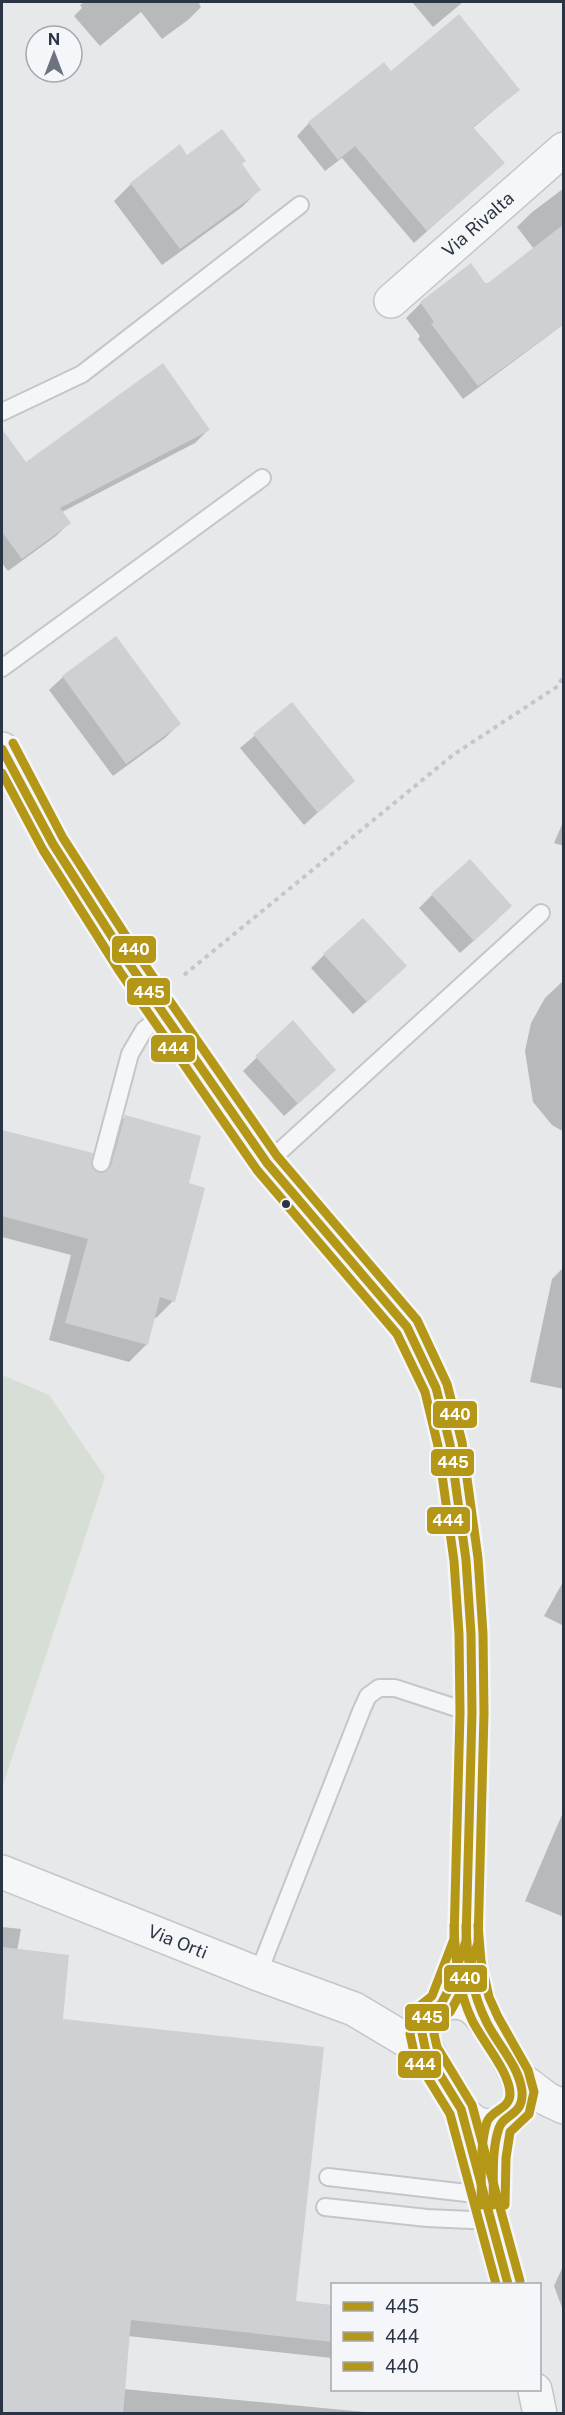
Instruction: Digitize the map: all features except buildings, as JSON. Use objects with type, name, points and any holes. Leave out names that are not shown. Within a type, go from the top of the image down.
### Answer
[{"type":"street","name":"Via Rivalta","points":[[391,301],[564,149]]},
{"type":"street","points":[[2,749],[53,844],[159,1007],[267,1163],[406,1327],[436,1388],[450,1444],[466,1560],[471,1634],[472,1713],[466,1941],[485,2021],[518,2077],[522,2093],[508,2119],[494,2157],[489,2208]]},
{"type":"street","name":"Via Orti","points":[[2,1872],[258,1974],[354,2009],[426,2052]]},
{"type":"street","points":[[466,1941],[449,1989],[434,2009],[422,2033],[426,2052],[461,2109],[508,2283]]},
{"type":"street","name":"Via Orti","points":[[354,2009],[434,2009],[452,2002],[471,2007],[485,2021]]},
{"type":"street","points":[[518,2077],[547,2099],[564,2108]]},
{"type":"street","points":[[461,2109],[479,2124],[489,2126],[508,2119],[564,2108]]},
{"type":"street","points":[[535,2391],[540,2414]]},
{"type":"lane","points":[[2,412],[82,374],[300,205]]},
{"type":"lane","points":[[2,668],[262,478]]},
{"type":"lane","points":[[267,1163],[541,913]]},
{"type":"lane","points":[[101,1163],[130,1054],[159,1007]]},
{"type":"lane","points":[[258,1974],[336,1770],[368,1696],[379,1688],[395,1688],[472,1713]]},
{"type":"lane","points":[[328,2177],[489,2208]]},
{"type":"lane","points":[[325,2207],[427,2218],[489,2208]]},
{"type":"path","points":[[159,1007],[453,755],[558,686],[564,675]]},
{"type":"shaded area","points":[[2,1375],[49,1395],[105,1477],[2,1788]]},
{"type":"transit line","name":"440","points":[[13,743],[63,838],[140,958],[277,1156],[417,1320],[447,1384],[462,1442],[478,1558],[483,1634],[484,1713],[478,1943],[460,1994],[450,2012],[438,2020],[434,2034],[437,2047],[472,2105],[520,2281]]},
{"type":"transit line","name":"445","points":[[2,749],[53,844],[130,965],[267,1163],[407,1327],[436,1388],[450,1444],[466,1560],[471,1634],[472,1713],[466,1941],[449,1989],[441,2004],[428,2013],[422,2033],[426,2052],[461,2109],[508,2283]]},
{"type":"transit line","name":"444","points":[[2,773],[43,850],[120,972],[257,1170],[397,1334],[425,1392],[438,1446],[454,1561],[459,1634],[460,1713],[454,1939],[432,1996],[417,2008],[410,2034],[415,2057],[450,2114],[496,2283]]},
{"type":"transit line","name":"444","points":[[454,1925],[456,1961],[463,1997],[472,2020],[505,2076],[510,2094],[507,2103],[489,2118],[484,2132],[481,2205]]},
{"type":"transit line","name":"445","points":[[466,1925],[467,1950],[477,1999],[487,2023],[517,2073],[522,2091],[520,2105],[501,2123],[496,2137],[493,2205]]},
{"type":"transit line","name":"440","points":[[478,1925],[481,1961],[489,1997],[528,2070],[534,2092],[529,2114],[510,2132],[506,2158],[505,2205]]}]
